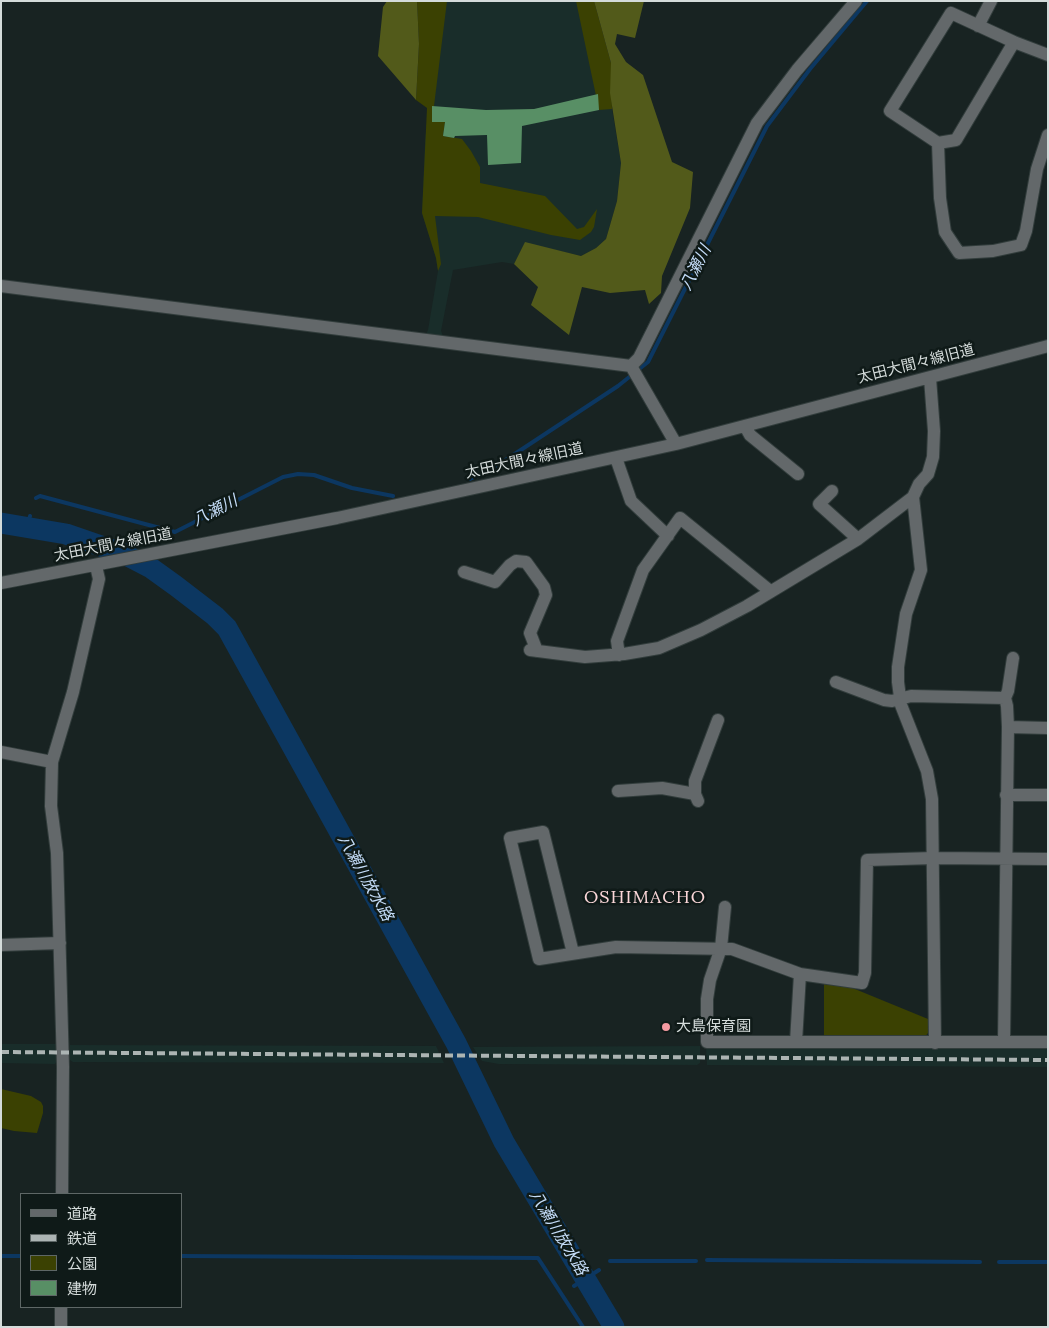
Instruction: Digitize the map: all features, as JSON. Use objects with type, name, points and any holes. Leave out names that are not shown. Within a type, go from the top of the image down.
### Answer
[{"type":"street","points":[[631,366],[639,358],[758,123],[797,70],[856,1]]},
{"type":"street","points":[[978,26],[991,1]]},
{"type":"street","points":[[1014,42],[956,140],[938,143],[890,111],[951,13],[1014,42],[1048,55]]},
{"type":"street","points":[[938,143],[940,198],[946,232],[959,253],[993,252],[1021,245],[1026,231],[1037,168],[1048,135]]},
{"type":"street","points":[[1,286],[631,366],[676,444]]},
{"type":"street","name":"太田大間々線旧道","points":[[1,583],[337,518],[616,458],[676,444],[1048,346]]},
{"type":"street","points":[[464,572],[496,582],[510,565],[516,561],[526,562],[544,587],[546,595],[530,634],[533,651],[585,657],[619,655],[660,648],[701,630],[858,539],[913,497],[919,484],[928,474],[933,457],[934,431],[930,378]]},
{"type":"street","points":[[745,426],[750,435],[798,474]]},
{"type":"street","points":[[616,458],[631,502],[668,536]]},
{"type":"street","points":[[832,492],[819,504],[858,539]]},
{"type":"street","points":[[913,497],[921,570],[906,614],[898,667],[900,699],[930,784],[934,858],[935,1043]]},
{"type":"street","points":[[619,655],[616,641],[643,570],[680,518],[770,591]]},
{"type":"street","points":[[62,1193],[63,1067],[57,853],[51,806],[52,762],[73,692],[102,564]]},
{"type":"street","points":[[1004,698],[1008,691],[1014,658]]},
{"type":"street","points":[[836,682],[884,700],[911,696],[1004,698]]},
{"type":"street","points":[[1004,698],[1007,706],[1008,727],[1004,1042]]},
{"type":"street","points":[[618,791],[662,788],[696,797],[695,781],[718,720]]},
{"type":"street","points":[[1008,727],[1048,728]]},
{"type":"street","points":[[1,752],[52,762]]},
{"type":"street","points":[[1006,795],[1048,795]]},
{"type":"street","points":[[573,953],[543,832],[510,838],[539,959],[616,947],[721,948],[746,952],[800,974],[862,983],[865,973],[867,860],[934,858],[1048,860]]},
{"type":"street","points":[[725,907],[721,948],[710,980],[707,998],[707,1042],[1048,1042]]},
{"type":"street","points":[[1,946],[60,943]]},
{"type":"street","points":[[796,1042],[800,974]]},
{"type":"street","points":[[61,1308],[61,1327]]},
{"type":"shaded area","points":[[438,1],[594,1],[621,163],[617,201],[606,239],[596,248],[581,256],[525,243],[514,264],[502,262],[453,270],[441,331],[443,336],[426,334],[438,271],[436,258],[422,213],[425,142]]},
{"type":"shaded area","points":[[1,1044],[57,1044],[57,1061],[55,1064],[1,1063]]},
{"type":"shaded area","points":[[70,1045],[436,1046],[444,1063],[73,1062],[70,1060]]},
{"type":"shaded area","points":[[700,1046],[700,1063],[697,1065],[499,1064],[482,1061],[473,1047]]},
{"type":"shaded area","points":[[706,1047],[1048,1048],[1048,1067],[707,1065]]},
{"type":"green space","points":[[387,1],[417,1],[419,44],[416,100],[378,56],[383,7]]},
{"type":"green space","points":[[417,1],[447,1],[432,122],[445,122],[443,136],[462,139],[480,167],[480,183],[545,196],[577,229],[584,227],[597,209],[594,227],[591,232],[580,240],[551,235],[478,217],[435,216],[441,264],[438,271],[436,258],[422,213],[427,108],[416,100],[419,44]]},
{"type":"green space","points":[[576,1],[594,1],[611,63],[612,109],[599,110]]},
{"type":"green space","points":[[594,1],[644,1],[635,38],[617,34],[615,44],[626,62],[643,75],[672,162],[693,172],[690,208],[662,276],[661,293],[649,304],[645,290],[610,293],[582,287],[569,335],[531,305],[538,287],[514,264],[525,242],[581,256],[596,248],[606,239],[617,201],[621,163],[610,93],[611,63]]},
{"type":"green space","points":[[824,983],[850,987],[928,1019],[928,1033],[924,1038],[824,1037]]},
{"type":"green space","points":[[1,1089],[31,1096],[41,1102],[43,1113],[37,1133],[1,1128]]},
{"type":"building","points":[[598,94],[599,110],[522,126],[521,163],[488,165],[487,135],[455,136],[454,138],[443,136],[445,122],[432,122],[432,106],[486,110],[534,109]]},
{"type":"waterway","name":"八瀬川","points":[[470,479],[501,463],[618,386],[648,362],[767,126],[810,69],[867,1]]},
{"type":"waterway","name":"八瀬川","points":[[36,498],[40,496],[175,532],[283,477],[298,474],[314,475],[352,488],[393,496]]},
{"type":"waterway","name":"八瀬川","points":[[27,526],[30,516]]},
{"type":"waterway","name":"八瀬川放水路","points":[[1,523],[66,534],[124,554],[151,568],[215,616],[227,628],[456,1043],[504,1142],[614,1327]]},
{"type":"waterway","points":[[1,1256],[20,1256]]},
{"type":"waterway","points":[[182,1256],[538,1258],[583,1327]]},
{"type":"waterway","points":[[707,1260],[980,1262]]},
{"type":"waterway","points":[[610,1261],[696,1261]]},
{"type":"waterway","points":[[999,1262],[1048,1262]]},
{"type":"waterway","name":"八瀬川放水路","points":[[574,1286],[599,1270]]},
{"type":"railway","points":[[1,1052],[1048,1060]]},
{"type":"place","name":"大島保育園","points":[[666,1027]]},
{"type":"district","name":"OSHIMACHO","points":[[645,898]]}]
